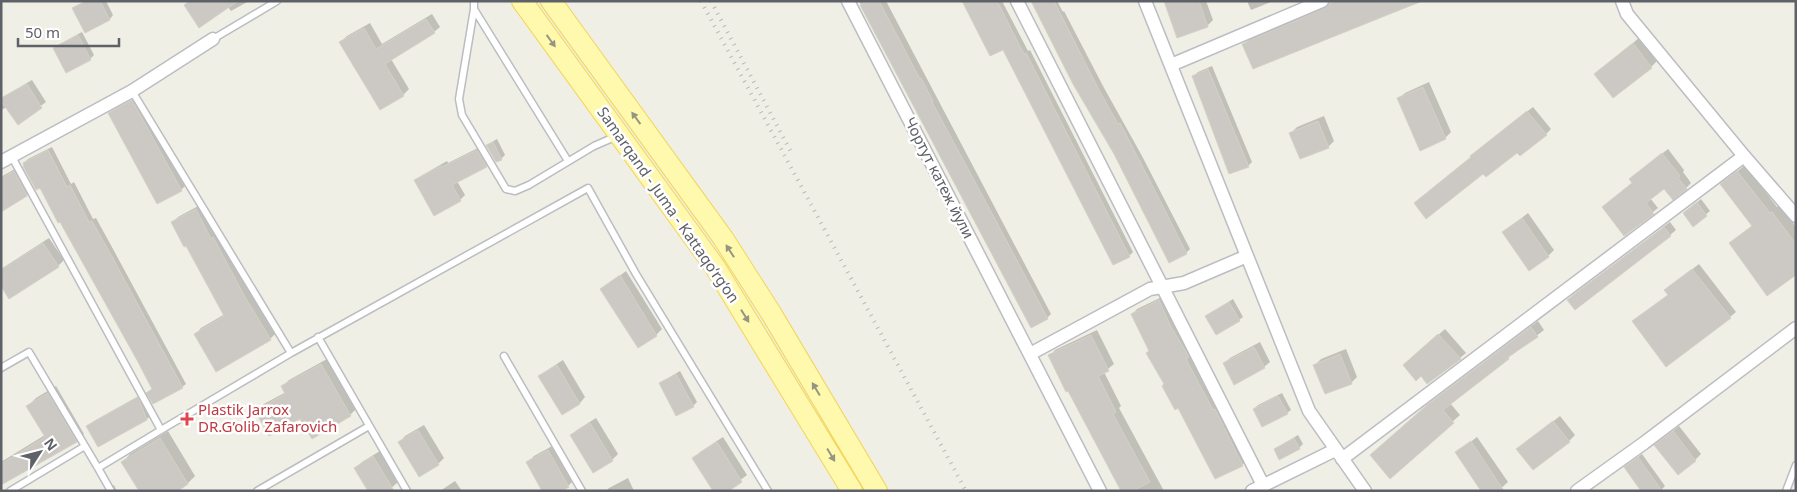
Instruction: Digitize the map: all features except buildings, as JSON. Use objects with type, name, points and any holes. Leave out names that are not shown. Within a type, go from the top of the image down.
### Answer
[{"type":"main road","name":"Samarqand - Juma - Kattaqo‘rg‘on","points":[[522,1],[715,268],[852,491]]},
{"type":"main road","name":"Samarqand - Juma - Kattaqo‘rg‘on","points":[[551,1],[723,238],[876,491]]},
{"type":"street","name":"Чортут катеж йули","points":[[848,1],[1100,491]]},
{"type":"street","points":[[1017,1],[1162,287],[1257,488],[1339,455],[1744,156]]},
{"type":"street","points":[[1145,1],[1309,411],[1365,491]]},
{"type":"street","points":[[1171,65],[1322,1]]},
{"type":"street","points":[[1622,1],[1627,14],[1796,216]]},
{"type":"street","points":[[6,159],[132,91],[213,39]]},
{"type":"street","points":[[1030,354],[1150,289],[1184,283],[1247,256]]},
{"type":"street","points":[[1577,491],[1796,328]]},
{"type":"lane","points":[[213,39],[277,1]]},
{"type":"lane","points":[[474,5],[568,161]]},
{"type":"lane","points":[[474,5],[459,99],[462,115],[506,189],[515,191],[529,185],[568,161],[618,135]]},
{"type":"lane","points":[[132,91],[291,353]]},
{"type":"lane","points":[[6,159],[161,430]]},
{"type":"lane","points":[[98,468],[318,337],[588,188],[636,274],[768,491]]},
{"type":"lane","points":[[318,337],[406,491]]},
{"type":"lane","points":[[1,368],[29,352],[111,491]]},
{"type":"lane","points":[[504,356],[582,491]]},
{"type":"lane","points":[[257,491],[369,426]]},
{"type":"lane","points":[[10,491],[85,446]]},
{"type":"lane","points":[[1786,491],[1796,465]]},
{"type":"railway","points":[[701,1],[966,491]]},
{"type":"railway","points":[[711,1],[791,152]]},
{"type":"place","name":"Plastik Jarrox DR.G’olib Zafarovich","points":[[187,419]]}]
